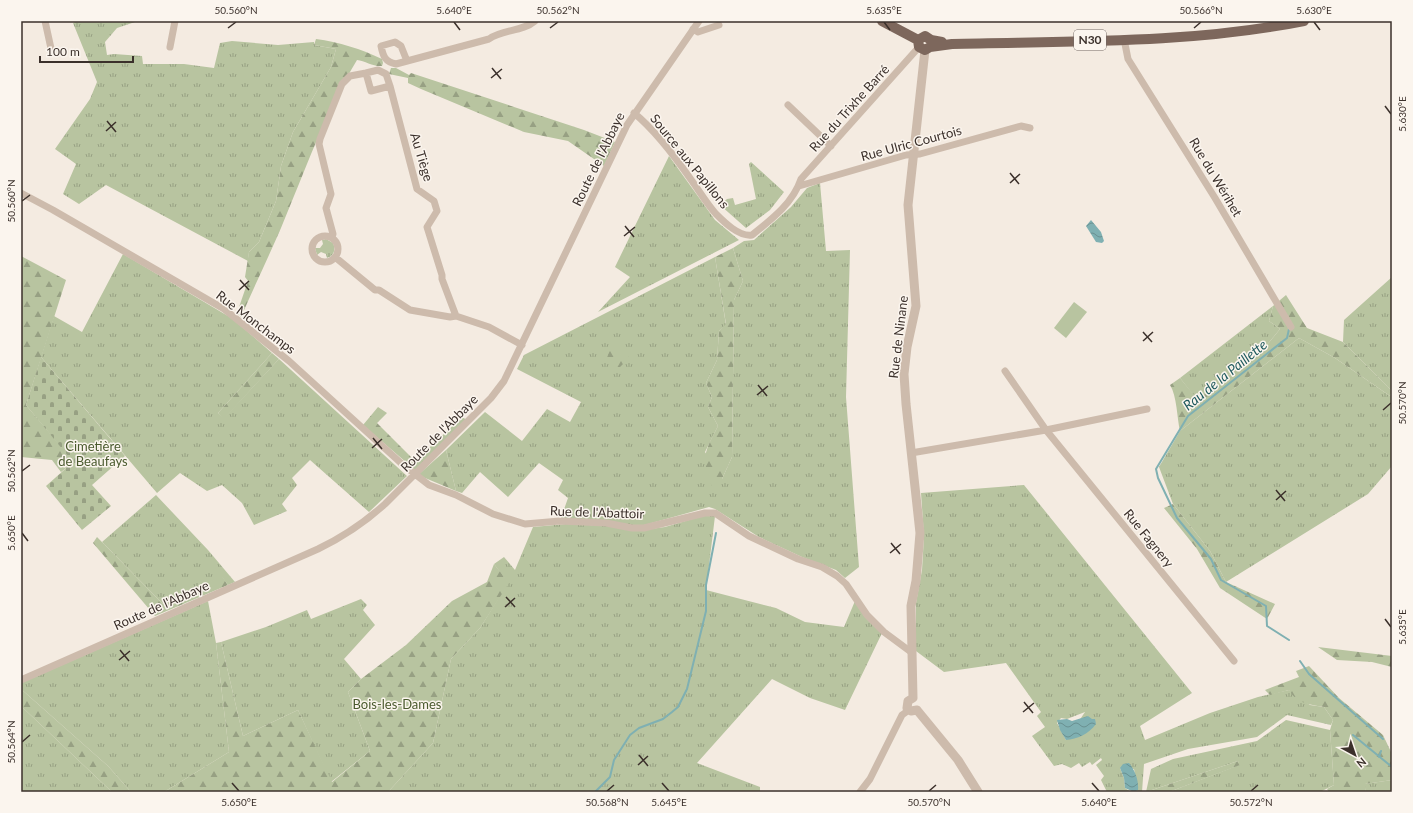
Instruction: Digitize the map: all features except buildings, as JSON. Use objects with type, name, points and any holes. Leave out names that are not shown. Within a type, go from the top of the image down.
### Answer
[{"type":"main road","points":[[882,21],[925,45]]},
{"type":"main road","name":"N30","points":[[925,45],[1218,35],[1304,21]]},
{"type":"street","points":[[45,21],[52,53]]},
{"type":"street","points":[[170,48],[175,21]]},
{"type":"street","points":[[407,61],[489,39],[495,34],[529,26],[535,21]]},
{"type":"street","name":"Route de l'Abbaye","points":[[21,680],[347,535],[368,520],[415,475],[497,391],[522,345],[622,135],[634,113],[698,21]]},
{"type":"street","points":[[693,29],[698,32],[719,25]]},
{"type":"street","name":"Rue du Wérihet","points":[[1124,39],[1128,59],[1215,198],[1290,328]]},
{"type":"street","name":"Rue du Trixhe Barré","points":[[799,186],[801,178],[925,45]]},
{"type":"street","name":"Rue de Ninane","points":[[913,710],[907,706],[908,701],[913,698],[911,606],[916,581],[920,533],[904,374],[907,347],[916,306],[908,212],[925,45]]},
{"type":"street","name":"Au Tiège","points":[[335,256],[338,247],[332,238],[333,234],[326,208],[332,194],[319,144],[320,139],[342,84],[350,76],[378,70],[386,74],[390,86],[417,188],[434,201],[437,211],[427,227],[442,279],[456,316]]},
{"type":"street","points":[[366,73],[371,92],[390,86]]},
{"type":"street","points":[[788,105],[831,146]]},
{"type":"street","name":"Source aux Papillons","points":[[634,113],[644,121],[684,170],[716,213],[743,234],[752,234],[777,214],[796,192],[799,186]]},
{"type":"street","name":"Rue Ulric Courtois","points":[[799,186],[1021,126],[1030,128]]},
{"type":"street","name":"Rue Monchamps","points":[[21,193],[224,309],[289,361],[415,475]]},
{"type":"street","points":[[332,238],[321,236],[313,244],[312,250],[314,256],[324,261],[335,256],[375,290],[379,290],[410,310],[450,317],[456,316],[489,327],[522,345]]},
{"type":"street","name":"Rue Fagnery","points":[[1004,371],[1046,430],[1234,661]]},
{"type":"street","points":[[911,453],[1046,430],[1146,409]]},
{"type":"street","name":"Rue de l'Abattoir","points":[[415,475],[429,485],[456,495],[492,514],[526,524],[564,521],[606,523],[632,528],[644,528],[705,513],[716,513],[749,536],[838,576],[846,584],[861,607],[875,624],[911,652]]},
{"type":"street","points":[[860,792],[870,779],[902,715],[913,710],[958,760],[978,792]]},
{"type":"green space","points":[[78,21],[138,21],[117,28],[105,42],[107,55],[142,56],[143,64],[184,64],[214,68],[220,43],[232,41],[278,45],[314,42],[314,45],[336,49],[331,67],[293,132],[281,166],[276,201],[259,242],[249,252],[248,261],[106,185],[79,204],[63,194],[76,164],[55,149],[90,99],[97,82],[73,23]]},
{"type":"green space","points":[[316,39],[358,49],[382,59],[383,63],[382,66],[379,66],[357,60],[325,121],[281,228],[241,317],[237,313],[248,281],[245,277],[249,252],[259,242],[276,201],[281,166],[293,132],[331,67],[336,49],[314,45]]},
{"type":"green space","points":[[391,68],[396,68],[409,75],[411,73],[584,130],[615,142],[604,166],[568,141],[524,132],[408,83],[408,78],[389,74]]},
{"type":"green space","points":[[669,156],[715,220],[739,240],[598,312],[630,277],[615,267]]},
{"type":"green space","points":[[751,162],[784,192],[770,210],[746,228],[720,205],[727,199],[733,198],[735,205],[756,199],[749,164]]},
{"type":"green space","points":[[820,183],[826,251],[850,250],[846,397],[859,567],[845,578],[836,570],[802,557],[759,537],[715,509],[709,507],[641,526],[561,518],[568,498],[558,490],[563,480],[539,463],[508,497],[480,472],[462,493],[456,491],[446,450],[485,412],[522,441],[547,409],[570,422],[581,402],[517,369],[524,355],[715,257],[726,325],[719,331],[717,360],[706,383],[712,397],[708,407],[718,426],[705,452],[722,479],[732,457],[734,300],[743,281],[733,248],[744,241],[754,240],[791,207],[807,188]]},
{"type":"green space","points":[[326,239],[333,243],[334,248],[333,254],[327,258],[326,254],[321,252],[317,255],[315,248],[320,248],[323,244],[322,240]]},
{"type":"green space","points":[[733,248],[743,281],[734,300],[732,457],[722,479],[712,486],[705,461],[707,449],[718,426],[708,407],[712,397],[706,383],[717,360],[719,331],[726,324],[715,257]]},
{"type":"green space","points":[[123,254],[233,319],[272,353],[218,413],[224,418],[279,359],[407,476],[369,512],[310,460],[292,478],[297,485],[282,504],[287,511],[254,525],[242,503],[222,485],[207,491],[180,473],[157,493],[41,357],[54,316],[82,332]]},
{"type":"green space","points":[[21,256],[66,280],[26,405],[74,462],[61,472],[52,460],[21,457]]},
{"type":"green space","points":[[1392,277],[1392,391],[1343,342],[1344,320]]},
{"type":"green space","points":[[1286,295],[1307,328],[1343,342],[1392,391],[1390,396],[1335,358],[1299,338],[1180,431],[1175,401],[1170,385],[1180,378],[1198,400],[1223,379],[1262,351],[1280,329],[1269,321],[1273,306]]},
{"type":"green space","points":[[1074,302],[1087,312],[1066,338],[1054,328]]},
{"type":"green space","points":[[1273,306],[1269,321],[1280,329],[1262,351],[1223,379],[1198,401],[1180,378]]},
{"type":"green space","points":[[1299,338],[1335,358],[1390,396],[1392,392],[1392,466],[1368,494],[1226,582],[1210,551],[1173,504],[1159,467],[1180,431]]},
{"type":"green space","points":[[625,347],[629,358],[618,369],[607,358],[610,348]]},
{"type":"green space","points":[[272,353],[279,359],[224,419],[218,413]]},
{"type":"green space","name":"Cimetière de Beaufays","points":[[41,357],[125,456],[92,485],[111,506],[82,530],[46,486],[73,462],[26,405]]},
{"type":"green space","points":[[378,407],[387,413],[377,423],[415,461],[462,417],[467,420],[415,470],[363,425]]},
{"type":"green space","points":[[446,450],[456,491],[418,475]]},
{"type":"green space","points":[[1024,485],[1192,693],[1140,726],[1145,740],[1210,713],[1258,697],[1289,690],[1310,705],[1324,707],[1333,720],[1331,725],[1287,715],[1257,737],[1188,749],[1144,764],[1142,792],[1134,792],[1138,790],[1134,769],[1120,768],[1124,778],[1125,788],[1131,792],[1107,792],[1101,780],[1104,776],[1096,765],[1102,760],[1101,758],[1092,765],[1090,762],[1082,767],[1079,763],[1071,768],[1062,764],[1054,766],[1032,736],[1045,727],[1037,716],[1041,712],[1006,663],[944,672],[916,651],[916,603],[922,570],[924,536],[921,493]],"holes":[[[1085,712],[1066,740],[1057,723],[1061,718],[1067,719]]]},
{"type":"green space","points":[[156,495],[208,550],[235,582],[228,585],[222,577],[163,604],[102,542]]},
{"type":"green space","points":[[1173,504],[1210,551],[1226,582],[1275,604],[1267,619],[1220,588],[1197,549],[1164,508]]},
{"type":"green space","points":[[706,515],[715,516],[706,590],[776,608],[805,622],[844,627],[855,601],[882,633],[845,710],[810,698],[772,679],[697,763],[760,787],[760,792],[388,792],[433,743],[451,659],[480,628],[508,583],[494,564],[504,557],[515,570],[533,527],[566,524],[611,526],[636,531],[665,527]]},
{"type":"green space","points":[[97,537],[163,604],[222,576],[228,585],[155,616],[93,543]]},
{"type":"green space","name":"Bois-les-Dames","points":[[494,564],[509,583],[480,628],[451,659],[433,743],[388,792],[164,792],[229,752],[216,643],[221,642],[243,736],[298,710],[332,782],[370,751],[348,692],[361,679],[406,645],[452,601],[487,582]]},
{"type":"green space","points":[[361,599],[367,605],[363,610],[375,625],[344,659],[361,679],[348,692],[370,751],[331,782],[298,710],[243,736],[221,642],[266,627],[307,610],[311,619]]},
{"type":"green space","points":[[208,601],[216,643],[229,752],[164,792],[131,792],[108,766],[21,689],[21,683]]},
{"type":"green space","points":[[1318,647],[1392,656],[1392,667],[1372,662],[1337,660]]},
{"type":"green space","points":[[1309,666],[1339,698],[1383,735],[1392,754],[1392,780],[1365,784],[1366,792],[1329,792],[1327,789],[1334,785],[1330,730],[1333,720],[1324,707],[1300,701],[1289,690],[1270,695],[1265,690],[1299,677],[1296,671]]},
{"type":"green space","points":[[21,689],[108,766],[131,792],[112,792],[21,706]]},
{"type":"green space","points":[[21,706],[112,792],[21,792]]},
{"type":"green space","points":[[1286,720],[1330,730],[1334,785],[1320,792],[1169,792],[1239,765],[1238,761],[1146,792],[1151,769],[1173,759],[1257,741]]},
{"type":"green space","points":[[1238,761],[1240,765],[1169,792],[1146,792]]},
{"type":"green space","points":[[1392,780],[1392,792],[1366,792],[1364,784]]},
{"type":"water","points":[[1091,220],[1101,232],[1104,241],[1102,243],[1096,242],[1086,226]]},
{"type":"water","points":[[1088,716],[1095,719],[1096,724],[1093,728],[1082,735],[1066,740],[1060,730],[1057,720],[1067,719],[1072,721]]},
{"type":"water","points":[[1129,763],[1135,772],[1138,783],[1138,790],[1134,792],[1125,788],[1124,778],[1120,768],[1123,764]]},
{"type":"waterway","name":"Rau de la Paillette","points":[[1289,329],[1287,338],[1188,416],[1156,469],[1158,478],[1177,518],[1211,559],[1221,580],[1266,606],[1267,626],[1289,640]]},
{"type":"waterway","points":[[595,792],[610,777],[614,760],[630,735],[639,728],[663,719],[672,712],[678,707],[687,689],[706,611],[706,585],[716,533]]},
{"type":"waterway","name":"Rau de la Paillette","points":[[1300,661],[1309,674],[1383,739]]},
{"type":"waterway","name":"Rau de la Paillette","points":[[1353,735],[1392,767]]},
{"type":"waterway","name":"Rau de la Paillette","points":[[1379,757],[1381,751]]}]
